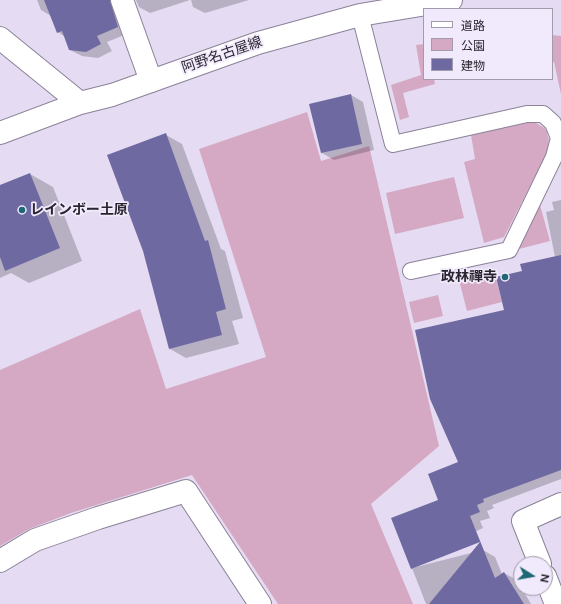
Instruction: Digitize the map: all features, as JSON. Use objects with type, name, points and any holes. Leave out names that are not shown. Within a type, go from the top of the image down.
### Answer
[{"type":"street","points":[[122,0],[151,81]]},
{"type":"street","name":"阿野名古屋線","points":[[0,133],[80,103],[151,81],[258,43],[360,15],[451,0]]},
{"type":"street","points":[[0,38],[80,103]]},
{"type":"street","points":[[0,561],[35,540],[98,518],[186,491],[260,604]]},
{"type":"street","points":[[537,556],[523,521],[561,504]]},
{"type":"lane","points":[[360,15],[393,144],[527,114],[543,114],[553,123],[559,138],[554,157],[509,250],[411,271]]},
{"type":"green space","points":[[553,35],[561,36],[561,94],[554,62]]},
{"type":"green space","points":[[423,44],[423,80],[434,80],[435,84],[403,93],[409,117],[400,120],[391,85],[421,75],[416,45]]},
{"type":"green space","points":[[307,112],[321,161],[369,146],[439,446],[371,504],[413,604],[278,604],[192,475],[71,513],[29,529],[0,546],[0,370],[140,309],[166,389],[266,357],[199,149]]},
{"type":"green space","points":[[526,123],[536,123],[546,129],[549,140],[547,153],[504,237],[484,243],[464,162],[475,159],[471,135]]},
{"type":"green space","points":[[454,177],[464,218],[395,234],[386,193]]},
{"type":"green space","points":[[540,205],[550,241],[519,249]]},
{"type":"green space","points":[[494,271],[502,302],[467,311],[459,280]]},
{"type":"green space","points":[[438,295],[443,316],[414,323],[409,302]]},
{"type":"building","points":[[44,0],[110,0],[118,27],[97,36],[101,44],[86,52],[69,50],[62,31],[57,33]]},
{"type":"building","points":[[351,94],[362,144],[321,153],[309,104]]},
{"type":"building","points":[[166,133],[205,241],[208,240],[226,309],[216,312],[222,335],[169,349],[143,251],[107,155]]},
{"type":"building","name":"レインボー土原","points":[[30,173],[60,248],[5,271],[0,257],[0,185]]},
{"type":"building","points":[[561,255],[561,470],[483,499],[484,502],[477,505],[480,512],[470,516],[495,578],[504,572],[513,586],[513,596],[519,596],[524,604],[429,604],[480,542],[411,569],[391,518],[438,500],[428,474],[458,462],[430,399],[415,330],[504,310],[496,277],[522,271],[520,264]]},
{"type":"place","name":"レインボー土原","points":[[22,210]]},
{"type":"place","name":"政林禪寺","points":[[505,277]]}]
